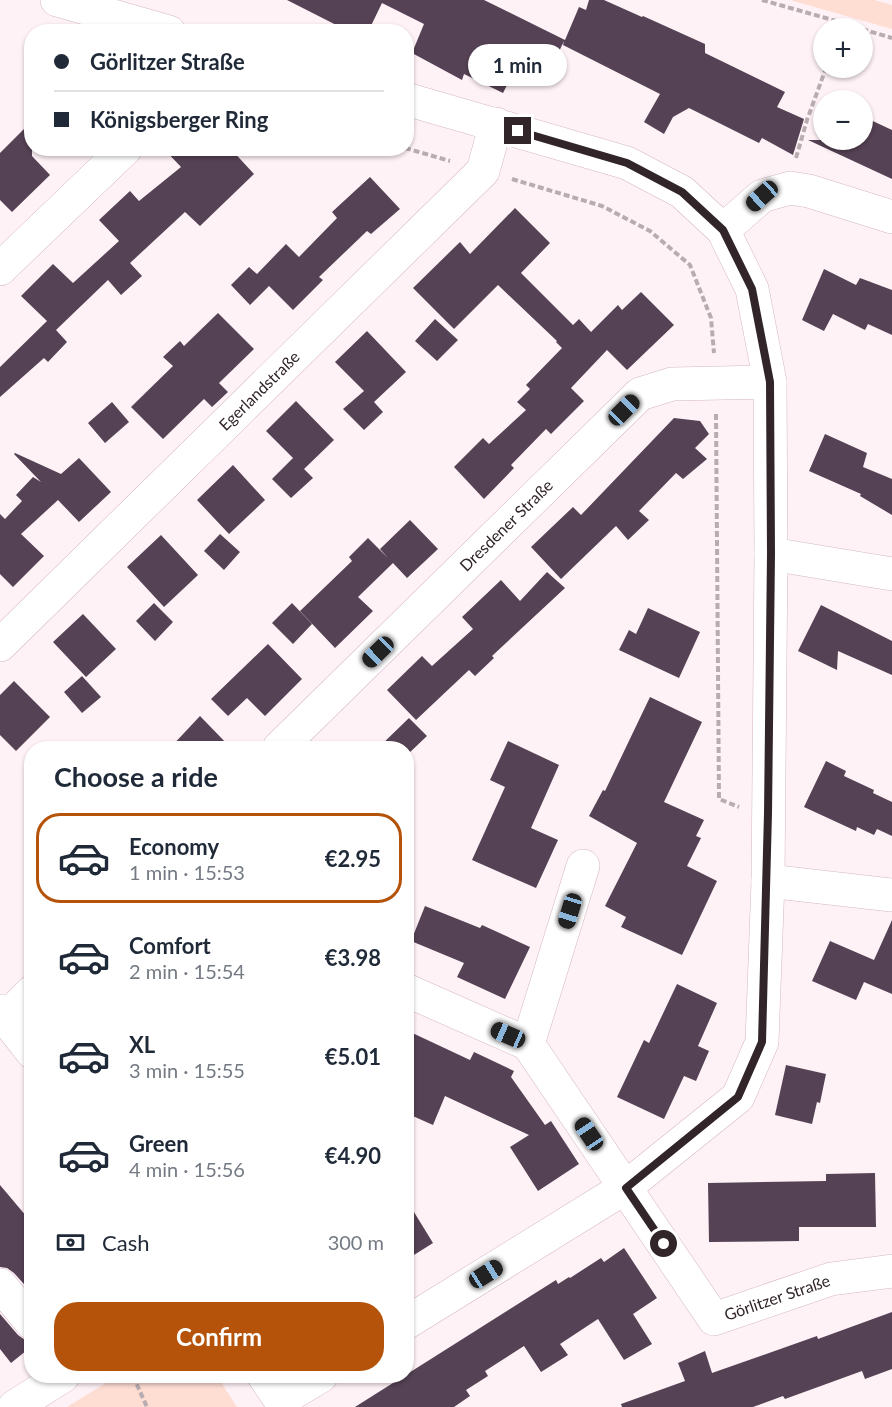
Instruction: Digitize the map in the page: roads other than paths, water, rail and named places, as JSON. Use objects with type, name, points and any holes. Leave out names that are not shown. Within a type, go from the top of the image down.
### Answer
[{"type":"street","points":[[57,0],[141,24]]},
{"type":"street","points":[[414,101],[627,163],[682,192],[723,230],[752,289],[770,382],[771,554],[768,881],[762,1042],[738,1097],[626,1188],[414,1318]]},
{"type":"street","name":"Egerlandstraße","points":[[0,645],[483,171],[495,124]]},
{"type":"street","points":[[0,269],[118,156]]},
{"type":"street","points":[[723,230],[762,196],[790,188],[809,191],[892,217]]},
{"type":"street","name":"Dresdener Straße","points":[[286,741],[640,394],[672,384],[770,382]]},
{"type":"street","points":[[771,554],[892,574]]},
{"type":"street","points":[[528,1044],[583,866]]},
{"type":"street","points":[[768,881],[892,895]]},
{"type":"street","points":[[414,994],[528,1044],[626,1188]]},
{"type":"street","points":[[24,998],[3,1015],[24,1042]]},
{"type":"street","name":"Görlitzer Straße","points":[[626,1188],[714,1319],[831,1279],[892,1271]]},
{"type":"street","points":[[0,1286],[24,1314]]},
{"type":"street","points":[[14,1407],[52,1383]]},
{"type":"street","points":[[277,1394],[304,1383]]}]
